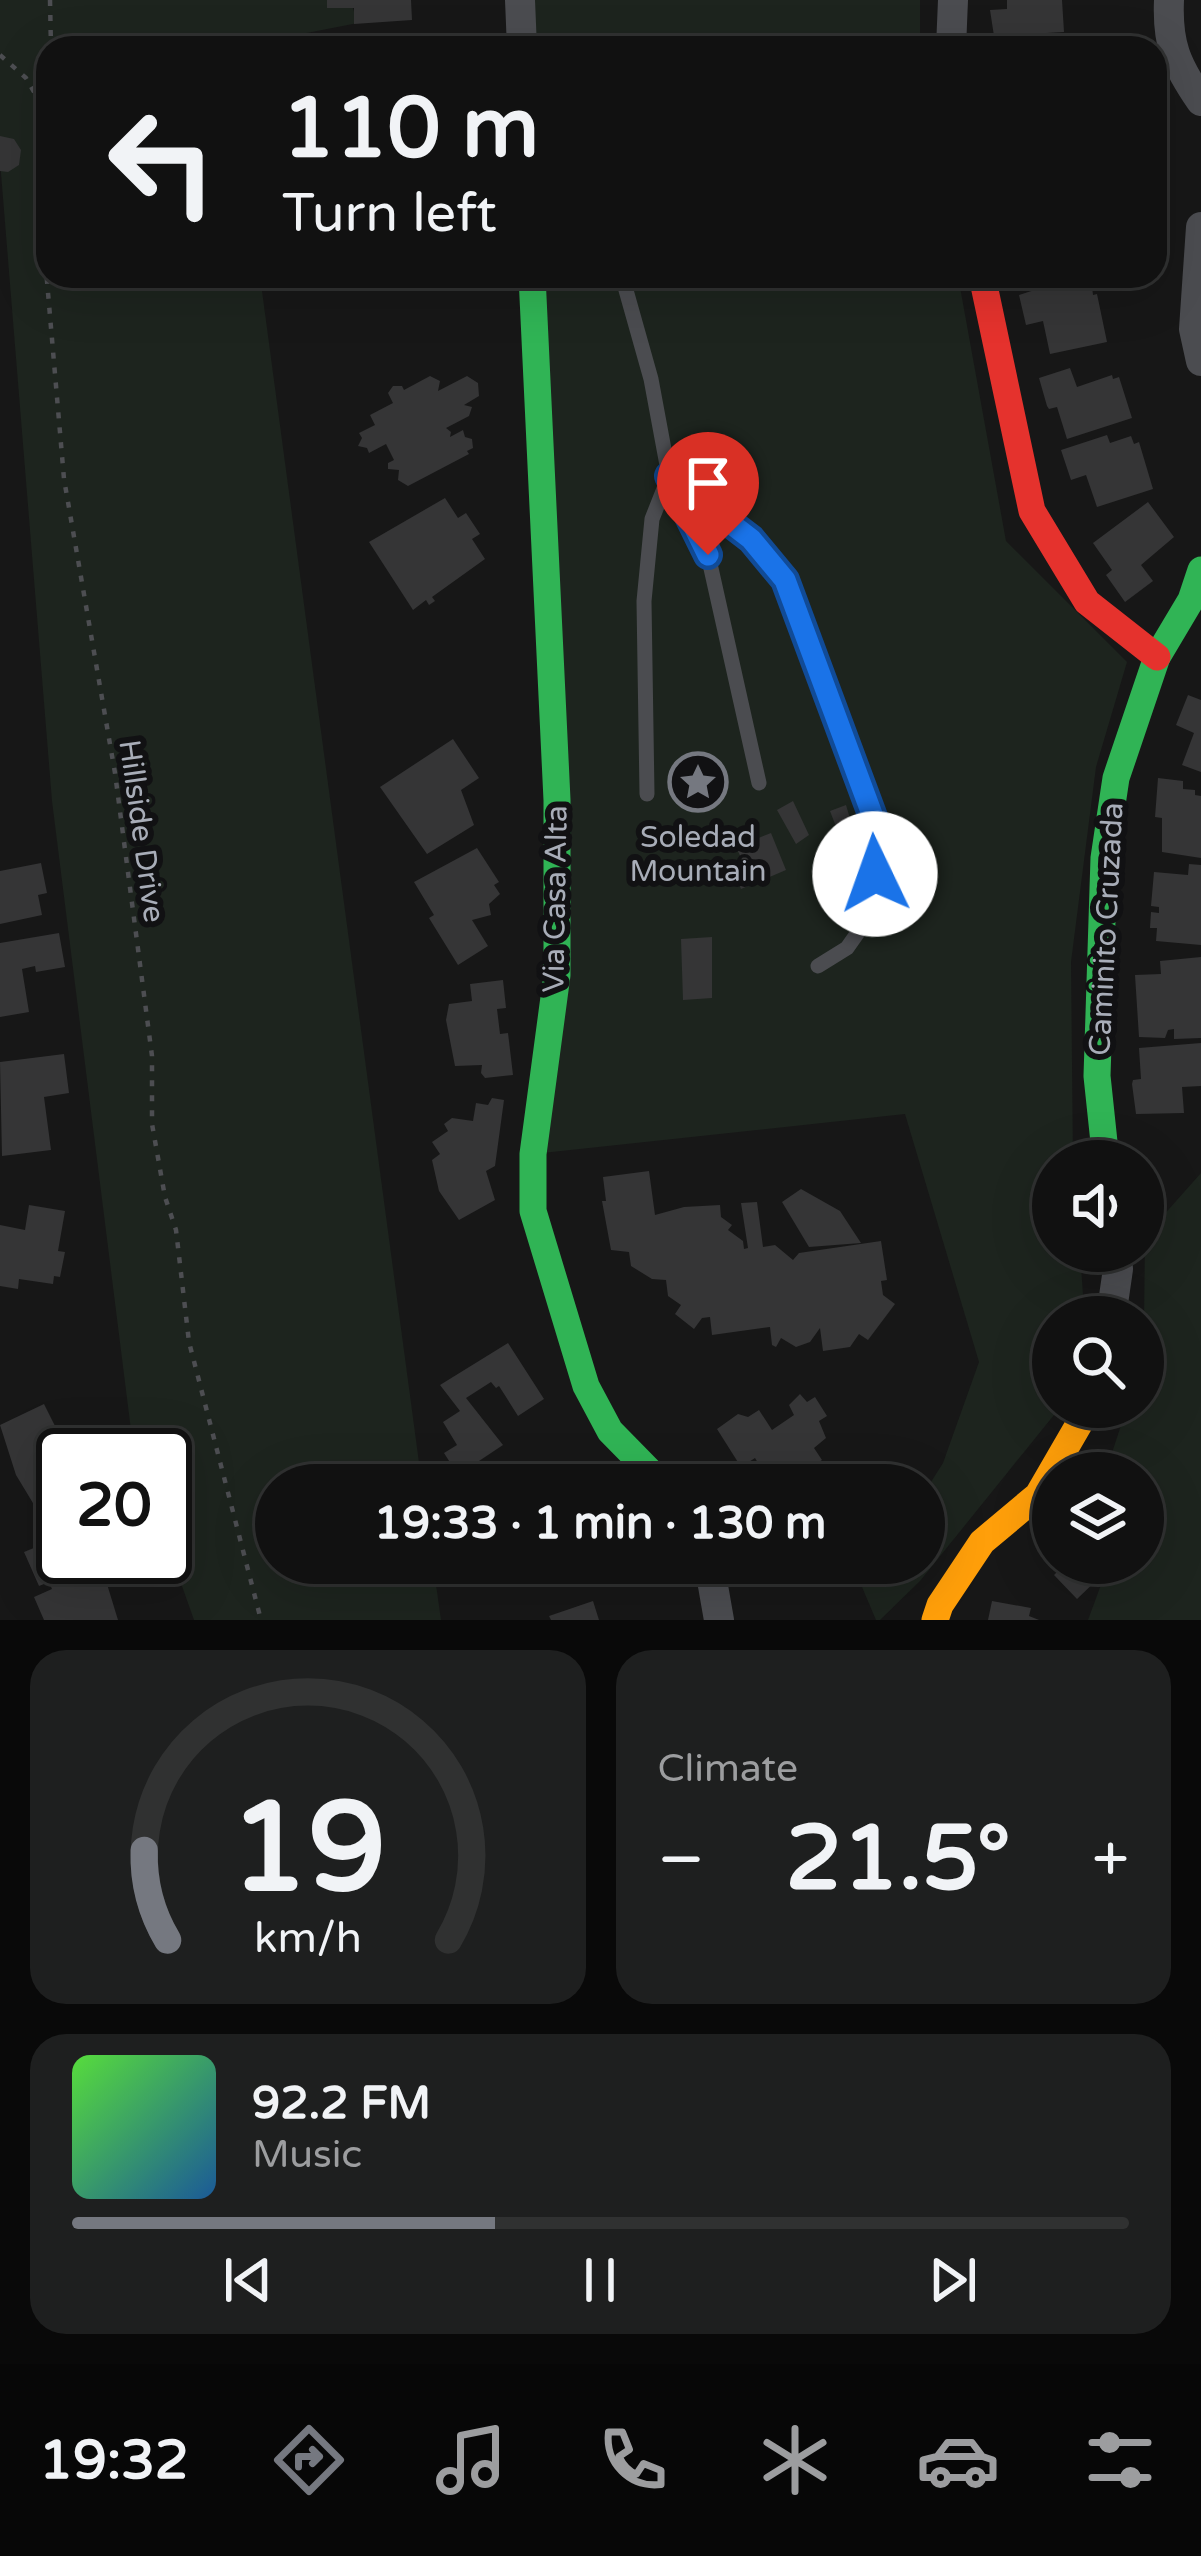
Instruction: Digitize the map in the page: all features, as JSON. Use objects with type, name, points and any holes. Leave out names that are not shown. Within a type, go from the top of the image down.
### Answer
[{"type":"street","points":[[520,0],[522,36]]},
{"type":"street","points":[[952,36],[953,0]]},
{"type":"street","points":[[1168,0],[1167,28],[1178,68],[1201,100]]},
{"type":"street","points":[[1201,227],[1194,329],[1201,361]]},
{"type":"street","name":"Via Casa Alta","points":[[533,288],[557,800],[557,975],[533,1154],[533,1211],[586,1386],[610,1431],[642,1464]]},
{"type":"street","points":[[985,288],[1032,512],[1087,602],[1156,657]]},
{"type":"street","name":"Caminito Cruzada","points":[[1104,1140],[1097,1076],[1104,858],[1116,778],[1156,657],[1191,600],[1201,570]]},
{"type":"street","points":[[935,1620],[982,1543],[1038,1495],[1080,1428]]},
{"type":"street","points":[[713,1584],[719,1620]]},
{"type":"lane","points":[[625,288],[651,379],[669,476],[708,555],[759,783]]},
{"type":"lane","points":[[647,794],[644,601],[652,519],[669,476]]},
{"type":"lane","points":[[669,476],[751,539],[785,580],[879,833],[871,914],[847,948],[818,966]]},
{"type":"path","points":[[50,0],[51,36]]},
{"type":"path","points":[[0,55],[26,78],[36,95]]},
{"type":"path","name":"Hillside Drive","points":[[48,288],[64,479],[115,773],[152,1056],[152,1124],[176,1230],[189,1342],[261,1620]]},
{"type":"shaded area","points":[[0,0],[350,0],[358,23],[291,36],[36,36],[36,288],[262,288],[419,1464],[255,1464],[255,1584],[436,1584],[441,1620],[194,1620],[181,1584],[192,1584],[192,1428],[131,1428],[52,801],[0,161]]},
{"type":"shaded area","points":[[530,0],[920,0],[920,36],[532,36]]},
{"type":"shaded area","points":[[538,288],[960,288],[1006,541],[1127,662],[1096,767],[1071,962],[1073,1140],[1032,1140],[1032,1272],[1081,1272],[1083,1296],[1032,1296],[1032,1428],[1043,1428],[945,1550],[942,1464],[979,1362],[905,1114],[533,1154],[557,951]]},
{"type":"shaded area","points":[[1201,1173],[1201,1620],[1088,1620],[1101,1584],[1164,1584],[1164,1452],[1112,1452],[1120,1428],[1164,1428],[1164,1296],[1144,1296],[1145,1272],[1164,1272],[1164,1215]]},
{"type":"shaded area","points":[[864,1584],[917,1584],[880,1620]]},
{"type":"building","points":[[327,0],[411,0],[412,20],[354,24],[354,8],[327,8]]},
{"type":"building","points":[[1007,0],[1062,0],[1064,32],[994,36],[990,10],[1007,9]]},
{"type":"building","points":[[0,136],[14,139],[21,150],[19,165],[8,172],[0,171]]},
{"type":"building","points":[[1041,288],[1092,288],[1107,342],[1050,354],[1043,321],[1026,325],[1019,295]]},
{"type":"building","points":[[1070,368],[1077,387],[1119,377],[1132,418],[1067,439],[1057,407],[1047,406],[1039,378]]},
{"type":"building","points":[[430,376],[440,381],[438,391],[467,376],[478,383],[479,396],[464,405],[472,407],[469,416],[446,428],[450,437],[463,430],[473,448],[408,486],[398,480],[399,470],[388,469],[394,460],[386,444],[369,453],[358,446],[359,433],[375,425],[370,415],[393,403],[388,393],[393,386],[404,390]]},
{"type":"building","points":[[1107,435],[1110,443],[1131,436],[1134,444],[1139,442],[1153,489],[1097,507],[1086,475],[1071,480],[1061,450]]},
{"type":"building","points":[[445,498],[458,518],[466,513],[480,534],[472,539],[485,559],[432,597],[435,601],[429,605],[426,600],[413,610],[369,542]]},
{"type":"building","points":[[1148,502],[1174,537],[1141,565],[1153,581],[1125,602],[1106,575],[1112,570],[1093,543]]},
{"type":"building","points":[[1188,695],[1201,700],[1201,772],[1182,765],[1194,733],[1176,725]]},
{"type":"building","points":[[453,739],[479,778],[461,790],[474,825],[427,854],[380,787]]},
{"type":"building","points":[[1158,778],[1183,781],[1183,789],[1201,796],[1201,858],[1162,852],[1162,818],[1155,817]]},
{"type":"building","points":[[793,801],[809,835],[796,844],[777,810]]},
{"type":"building","points":[[846,805],[854,832],[840,837],[830,811]]},
{"type":"building","points":[[771,833],[786,870],[741,889],[733,868],[744,864],[736,847]]},
{"type":"building","points":[[477,848],[499,882],[494,885],[500,894],[489,904],[491,915],[472,920],[488,946],[458,965],[429,918],[434,915],[414,882]]},
{"type":"building","points":[[41,863],[47,893],[38,895],[42,915],[0,924],[0,871]]},
{"type":"building","points":[[1189,864],[1201,865],[1201,945],[1156,941],[1157,928],[1150,928],[1151,912],[1159,913],[1159,907],[1151,906],[1154,872],[1188,875]]},
{"type":"building","points":[[59,933],[65,967],[36,972],[35,966],[22,969],[29,1012],[0,1017],[0,943]]},
{"type":"building","points":[[712,937],[712,998],[683,1000],[681,939]]},
{"type":"building","points":[[1201,957],[1201,1038],[1174,1039],[1174,1029],[1165,1038],[1139,1037],[1135,975],[1161,974],[1160,961]]},
{"type":"building","points":[[503,980],[506,1008],[497,1009],[500,1034],[508,1033],[513,1075],[485,1078],[482,1065],[455,1066],[446,1020],[449,1004],[472,1001],[470,984]]},
{"type":"building","points":[[1201,1043],[1201,1086],[1182,1087],[1184,1113],[1136,1114],[1132,1084],[1141,1079],[1139,1048]]},
{"type":"building","points":[[64,1054],[69,1093],[44,1097],[51,1150],[2,1156],[0,1062]]},
{"type":"building","points":[[492,1098],[504,1100],[495,1166],[486,1171],[495,1200],[459,1220],[439,1191],[432,1160],[440,1154],[432,1142],[448,1131],[444,1124],[452,1118],[473,1121],[476,1103],[488,1105]]},
{"type":"building","points":[[649,1171],[655,1215],[720,1205],[721,1217],[732,1225],[728,1230],[743,1241],[744,1249],[748,1248],[741,1203],[757,1202],[763,1247],[775,1245],[793,1260],[799,1253],[881,1241],[887,1280],[881,1281],[883,1295],[895,1304],[868,1340],[859,1334],[850,1347],[823,1351],[820,1328],[810,1342],[796,1347],[781,1338],[776,1347],[772,1345],[770,1327],[712,1335],[710,1317],[702,1318],[694,1329],[675,1314],[681,1305],[668,1296],[666,1280],[652,1279],[631,1266],[629,1252],[611,1250],[602,1201],[606,1201],[603,1177]]},
{"type":"building","points":[[801,1189],[840,1211],[861,1243],[809,1247],[782,1202]]},
{"type":"building","points":[[29,1205],[65,1211],[58,1251],[65,1252],[60,1277],[54,1276],[53,1284],[19,1279],[18,1289],[0,1286],[0,1225],[25,1230]]},
{"type":"building","points":[[508,1343],[544,1399],[518,1416],[499,1386],[491,1382],[466,1398],[503,1445],[480,1464],[451,1464],[444,1453],[457,1445],[443,1422],[460,1411],[440,1385]]},
{"type":"building","points":[[800,1394],[807,1402],[815,1397],[827,1416],[819,1421],[826,1438],[814,1448],[822,1460],[759,1464],[755,1458],[739,1464],[717,1429],[738,1414],[748,1417],[759,1410],[772,1430],[794,1415],[789,1405]]},
{"type":"building","points":[[44,1404],[55,1426],[36,1428],[36,1508],[16,1475],[0,1425]]},
{"type":"building","points":[[36,1547],[36,1579],[24,1552]]},
{"type":"building","points":[[50,1584],[107,1584],[118,1620],[44,1620],[34,1597],[52,1589]]},
{"type":"building","points":[[1063,1584],[1093,1584],[1077,1599]]},
{"type":"building","points":[[593,1601],[599,1620],[551,1620],[549,1616]]},
{"type":"building","points":[[992,1601],[1031,1608],[1029,1616],[1039,1620],[988,1620]]},
{"type":"traffic: fast","points":[[533,288],[557,800],[557,975],[533,1154],[533,1211],[586,1386],[610,1431],[642,1464]]},
{"type":"traffic: fast","points":[[1104,1140],[1097,1076],[1104,858],[1116,778],[1157,657],[1191,600],[1201,570]]},
{"type":"traffic: slow","points":[[935,1620],[982,1542],[1038,1495],[1077,1428]]},
{"type":"traffic: jam","points":[[985,288],[1032,511],[1087,602],[1157,657]]},
{"type":"place","name":"Soledad Mountain","points":[[698,782]]},
{"type":"route","points":[[708,555],[669,476],[751,539],[785,580],[879,833],[875,874]]}]
